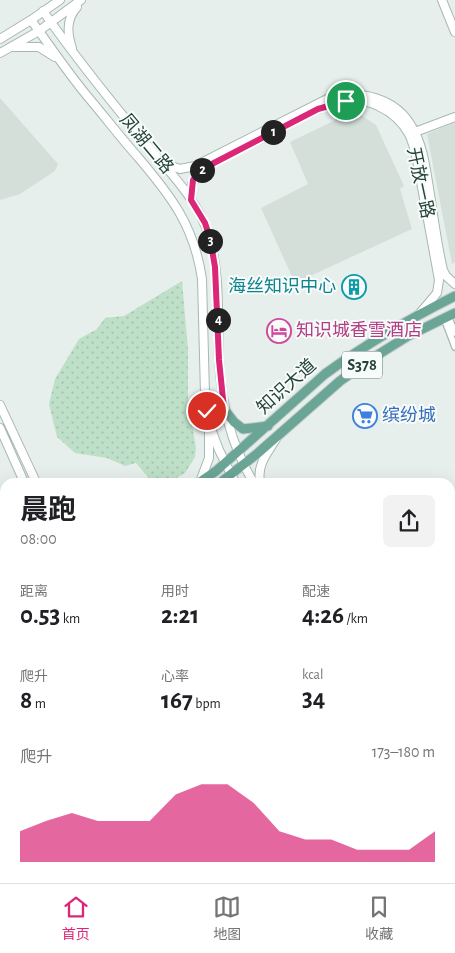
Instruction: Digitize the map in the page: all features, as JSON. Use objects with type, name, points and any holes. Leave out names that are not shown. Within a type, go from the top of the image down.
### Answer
[{"type":"main road","name":"知识大道","points":[[204,478],[269,426],[332,369],[369,343],[455,296]]},
{"type":"main road","name":"知识大道","points":[[234,478],[243,465],[340,381],[408,336],[449,316]]},
{"type":"main road","points":[[224,409],[234,422],[243,429],[248,430],[269,426]]},
{"type":"street","points":[[0,38],[32,20],[60,0]]},
{"type":"street","points":[[0,53],[39,31],[82,0]]},
{"type":"street","points":[[74,54],[68,38],[69,22],[74,10],[82,0]]},
{"type":"street","points":[[442,0],[455,32]]},
{"type":"street","name":"凤湖二路","points":[[43,12],[141,139],[164,164],[191,200],[205,223],[210,238],[215,267],[219,360],[224,409],[243,465],[251,478]]},
{"type":"street","name":"凤湖二路","points":[[32,20],[62,64],[158,180],[190,232],[200,265],[202,279],[205,394],[208,421],[232,478]]},
{"type":"street","points":[[10,47],[39,47],[51,54],[62,64]]},
{"type":"street","name":"开放一路","points":[[164,164],[180,169],[196,166],[322,101],[342,94],[361,94],[387,103],[403,115],[415,132],[424,162],[443,270],[446,276],[455,284]]},
{"type":"street","name":"开放一路","points":[[191,200],[192,184],[200,171],[318,109],[346,101],[366,102],[376,105],[386,110],[402,124],[413,144],[417,160],[438,280],[436,293],[419,314]]},
{"type":"street","points":[[415,132],[455,117]]},
{"type":"street","points":[[449,316],[455,333]]},
{"type":"street","points":[[449,316],[455,347]]},
{"type":"street","points":[[0,405],[34,478]]},
{"type":"street","points":[[207,411],[224,409]]},
{"type":"street","points":[[201,478],[209,458],[208,421]]},
{"type":"street","points":[[0,428],[22,478]]},
{"type":"street","points":[[260,478],[259,471],[262,463],[280,432]]},
{"type":"shaded area","points":[[0,98],[58,164],[55,171],[20,194],[0,200]]},
{"type":"shaded area","points":[[346,115],[361,115],[376,125],[404,186],[400,189],[412,229],[295,283],[261,208],[308,184],[290,142]]},
{"type":"shaded area","points":[[455,122],[455,262],[452,264],[427,134]]},
{"type":"green space","points":[[182,281],[188,350],[188,401],[196,448],[195,457],[185,473],[177,478],[149,478],[136,463],[125,466],[107,458],[75,453],[57,437],[49,404],[55,379],[79,339],[97,329],[105,318],[124,316]]},
{"type":"place","name":"海丝知识中心","points":[[354,287]]},
{"type":"place","name":"知识城香雪酒店","points":[[279,331]]},
{"type":"place","name":"缤纷城","points":[[365,416]]},
{"type":"route","points":[[207,411],[224,409],[219,360],[217,287],[210,238],[205,223],[191,200],[193,180],[200,171],[210,165],[318,109],[346,101]]}]
